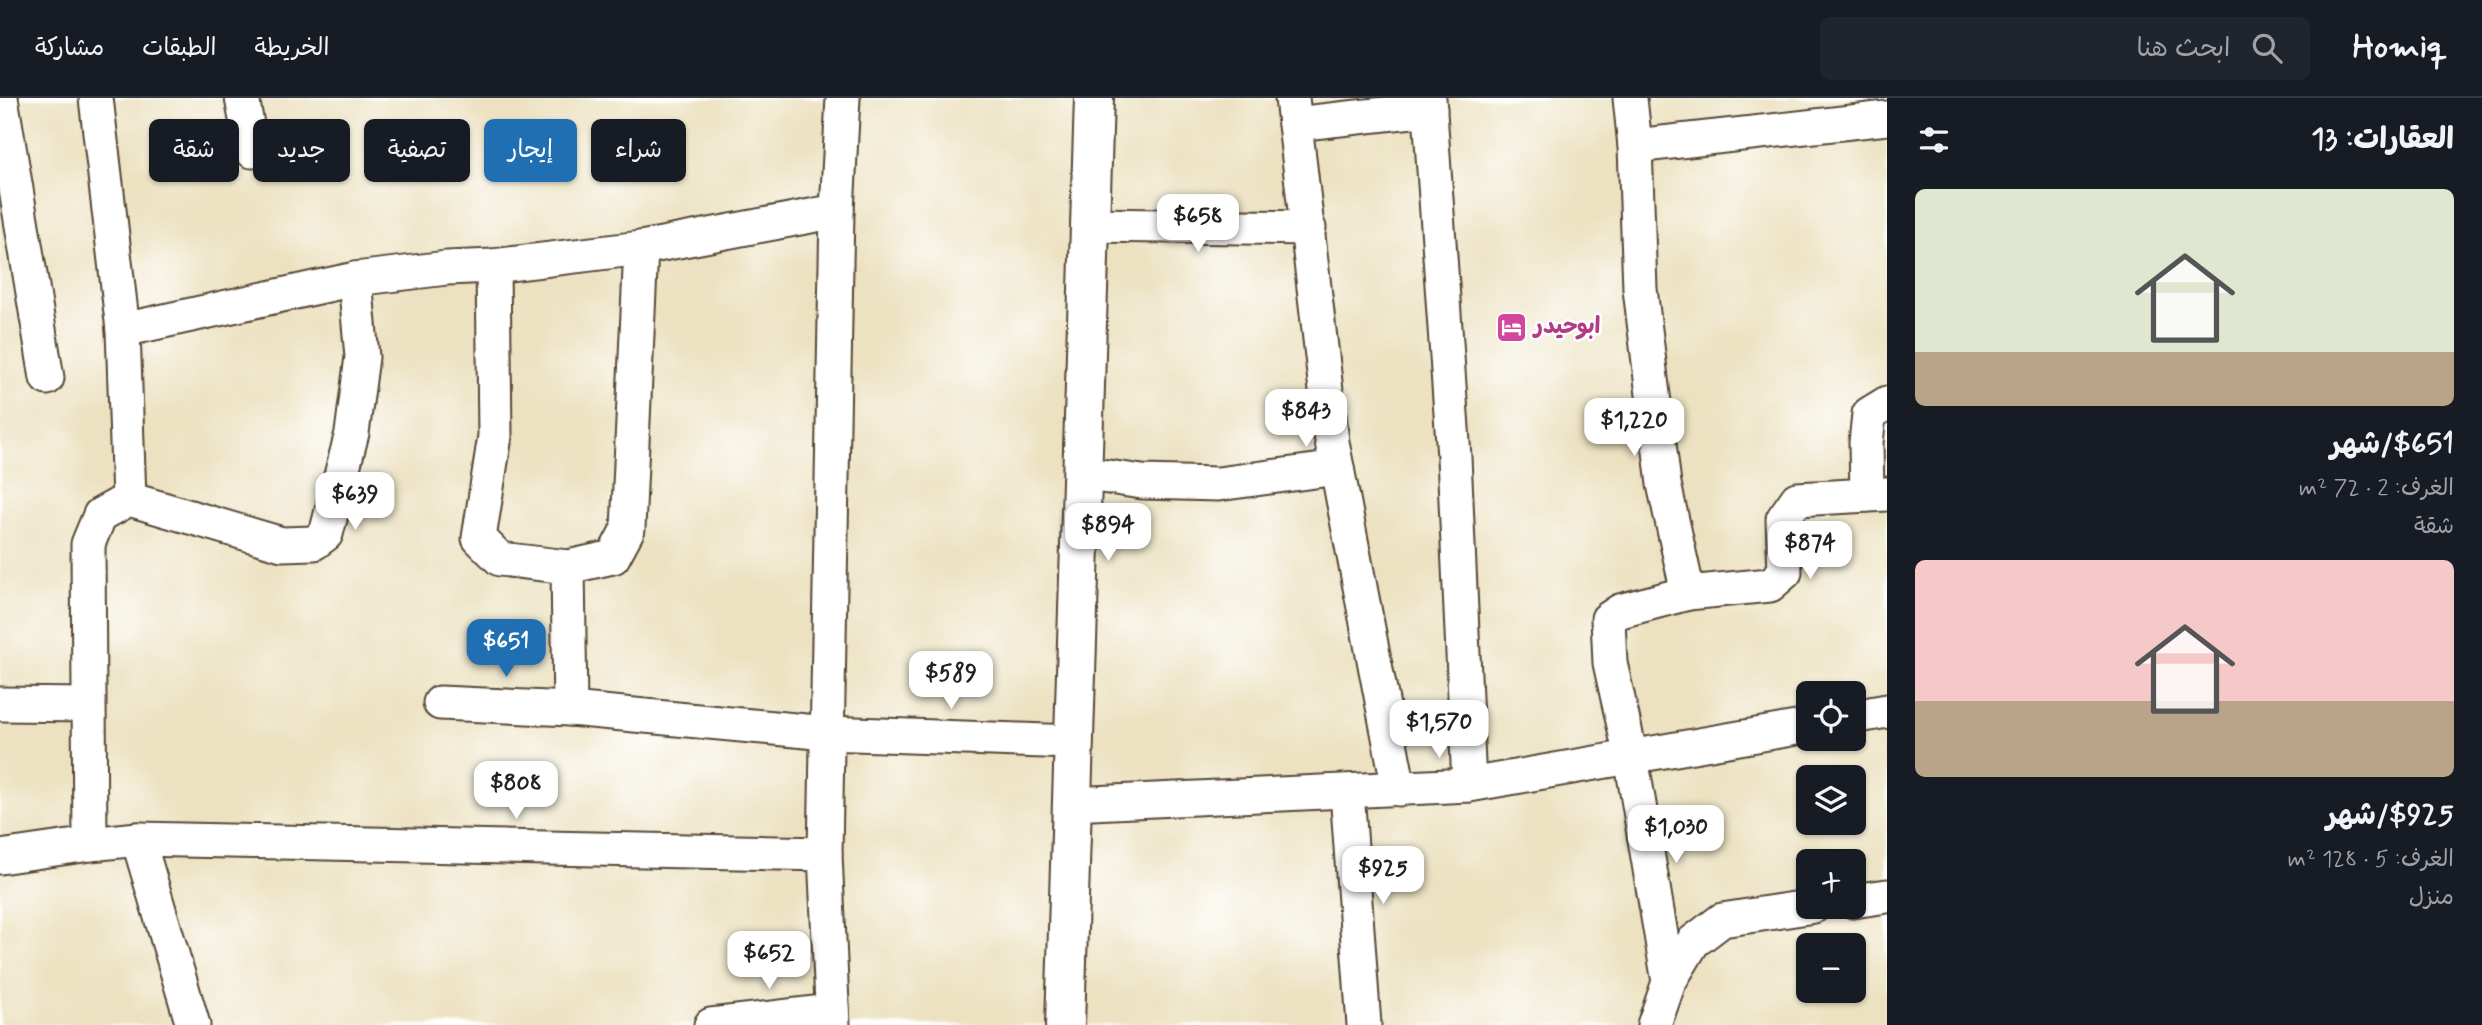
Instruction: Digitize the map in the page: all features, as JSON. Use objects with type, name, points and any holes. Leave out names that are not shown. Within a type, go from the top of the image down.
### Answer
[{"type":"street","points":[[1,98],[47,377]]},
{"type":"street","points":[[96,98],[123,330],[129,499]]},
{"type":"street","points":[[242,98],[251,151]]},
{"type":"street","points":[[711,1025],[833,1018],[825,854],[837,211],[843,98]]},
{"type":"street","points":[[1065,1025],[1094,98]]},
{"type":"street","points":[[1630,98],[1635,146],[1640,289],[1664,484],[1688,593]]},
{"type":"street","points":[[1399,789],[1332,442],[1294,111],[1430,104],[1454,457],[1469,785]]},
{"type":"street","points":[[1635,146],[1887,118]]},
{"type":"street","points":[[123,330],[355,279],[642,248],[837,211]]},
{"type":"street","points":[[1088,225],[1309,228]]},
{"type":"street","points":[[492,266],[495,436],[479,538],[500,559],[568,567],[613,557],[628,529],[642,248]]},
{"type":"street","points":[[90,844],[88,544],[100,515],[129,499],[282,544],[314,543],[326,534],[352,433],[362,357],[355,279]]},
{"type":"street","points":[[1669,982],[1630,757],[1609,663],[1608,619],[1619,611],[1688,593],[1770,585],[1785,572],[1783,519],[1797,499],[1877,495],[1866,443],[1869,414],[1887,403]]},
{"type":"street","points":[[1081,473],[1142,482],[1218,484],[1337,468]]},
{"type":"street","points":[[568,567],[570,709]]},
{"type":"street","points":[[0,704],[88,705]]},
{"type":"street","points":[[440,704],[570,709],[827,733],[1073,742]]},
{"type":"street","points":[[1866,715],[1887,711]]},
{"type":"street","points":[[1071,804],[1469,785],[1796,728]]},
{"type":"street","points":[[1347,792],[1364,1025]]},
{"type":"street","points":[[0,857],[138,839],[825,854]]},
{"type":"street","points":[[138,839],[187,1024]]},
{"type":"street","points":[[1866,899],[1887,896]]},
{"type":"street","points":[[1654,1025],[1669,982],[1693,942],[1722,920],[1796,909]]},
{"type":"place","name":"ابوحيدر","points":[[1511,327]]}]
